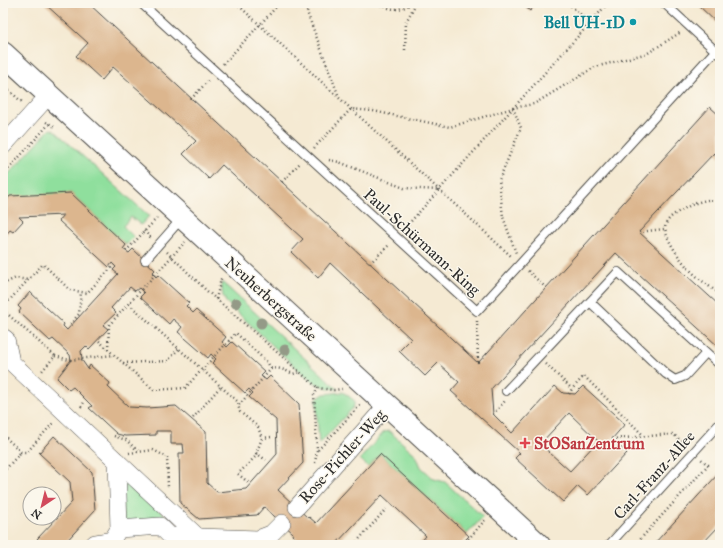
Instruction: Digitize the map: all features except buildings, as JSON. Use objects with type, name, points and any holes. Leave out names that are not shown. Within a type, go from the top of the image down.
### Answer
[{"type":"main road","name":"Neuherbergstraße","points":[[3,53],[538,545]]},
{"type":"street","points":[[3,146],[56,101]]},
{"type":"street","points":[[3,337],[6,339],[11,362],[199,538]]},
{"type":"street","name":"Rose-Pichler-Weg","points":[[297,507],[387,405]]},
{"type":"street","points":[[114,458],[116,538]]},
{"type":"street","points":[[93,545],[95,543],[160,526],[165,541],[199,538],[258,539],[271,534],[282,523]]},
{"type":"lane","name":"Paul-Schürmann-Ring","points":[[143,3],[142,4],[477,311],[718,52]]},
{"type":"lane","points":[[664,3],[718,52]]},
{"type":"lane","points":[[145,260],[183,218]]},
{"type":"lane","points":[[507,394],[618,272],[720,365]]},
{"type":"lane","points":[[590,302],[666,374],[676,380],[685,376],[706,353]]},
{"type":"lane","points":[[552,343],[558,349]]},
{"type":"lane","name":"Carl-Franz-Allee","points":[[609,545],[720,423]]},
{"type":"path","points":[[236,3],[546,288]]},
{"type":"path","points":[[191,99],[280,3]]},
{"type":"path","points":[[309,3],[307,12],[340,99]]},
{"type":"path","points":[[377,3],[388,9],[404,8],[412,3]]},
{"type":"path","points":[[405,50],[406,22],[416,3]]},
{"type":"path","points":[[568,3],[590,23]]},
{"type":"path","points":[[370,263],[397,238],[608,3]]},
{"type":"path","points":[[351,109],[373,111],[450,127],[513,108],[534,104],[594,67],[648,53],[689,26]]},
{"type":"path","points":[[3,85],[23,102]]},
{"type":"path","points":[[3,175],[56,101]]},
{"type":"path","points":[[513,108],[521,128],[499,180],[503,216],[520,264]]},
{"type":"path","points":[[282,182],[351,109]]},
{"type":"path","points":[[307,155],[339,162],[404,188],[439,190]]},
{"type":"path","points":[[720,200],[708,200],[686,207],[672,216],[666,223],[664,229],[669,241],[690,270],[703,283],[720,294]]},
{"type":"path","points":[[126,251],[144,231],[183,218]]},
{"type":"path","points":[[108,349],[109,325],[172,256],[183,218]]},
{"type":"path","points":[[639,232],[664,229]]},
{"type":"path","points":[[144,231],[216,299],[318,388],[334,390],[343,389],[357,377]]},
{"type":"path","points":[[3,307],[42,264],[70,290],[87,293],[114,265]]},
{"type":"path","points":[[3,284],[16,278],[28,280]]},
{"type":"path","points":[[70,324],[79,314],[81,292]]},
{"type":"path","points":[[129,304],[238,401],[240,412],[258,426],[262,438],[255,457],[238,474],[249,483]]},
{"type":"path","points":[[3,310],[55,356],[69,360],[114,355]]},
{"type":"path","points":[[477,311],[478,363]]},
{"type":"path","points":[[99,341],[154,390],[185,388],[236,333],[268,363],[271,369]]},
{"type":"path","points":[[123,363],[168,361],[179,348]]},
{"type":"path","points":[[33,382],[55,356]]},
{"type":"path","points":[[541,360],[572,389]]},
{"type":"path","points":[[239,406],[271,369],[277,368],[293,374],[300,372]]},
{"type":"path","points":[[569,394],[584,376],[644,436]]},
{"type":"path","points":[[193,418],[221,386]]},
{"type":"path","points":[[314,469],[317,450],[314,394],[318,388]]},
{"type":"path","points":[[492,414],[507,394]]},
{"type":"path","points":[[317,450],[361,404]]},
{"type":"path","points":[[3,435],[21,452],[27,452],[64,411]]},
{"type":"path","points":[[262,438],[272,437]]},
{"type":"path","points":[[114,458],[154,450],[167,457],[168,508]]},
{"type":"path","points":[[3,472],[21,452]]},
{"type":"path","points":[[256,453],[266,460]]},
{"type":"path","points":[[463,545],[497,506]]},
{"type":"path","points":[[354,545],[386,509]]},
{"type":"green space","points":[[50,129],[54,130],[149,216],[141,225],[131,217],[123,226],[134,237],[126,245],[71,193],[3,204],[3,180]]},
{"type":"green space","points":[[221,283],[223,283],[338,389],[327,388],[318,384],[301,372],[226,302],[223,296]]},
{"type":"green space","points":[[343,392],[355,401],[353,408],[319,444],[316,399],[324,394]]},
{"type":"green space","points":[[389,431],[416,455],[421,467],[434,479],[445,482],[483,517],[467,534],[380,454],[368,467],[360,459],[384,432]]},
{"type":"green space","points":[[121,475],[170,520],[123,524]]},
{"type":"place","name":"Bell UH-1D","points":[[633,22]]},
{"type":"place","name":"StOSanZentrum","points":[[525,443]]}]
